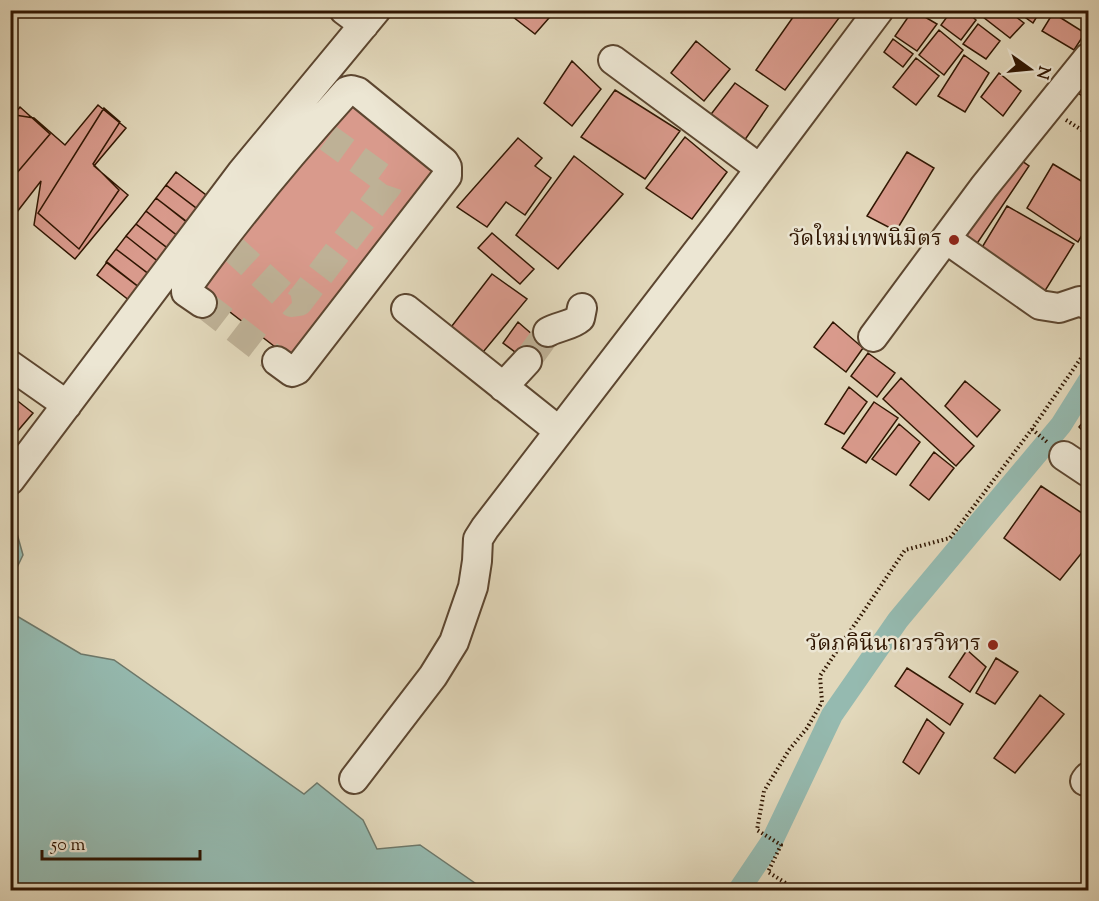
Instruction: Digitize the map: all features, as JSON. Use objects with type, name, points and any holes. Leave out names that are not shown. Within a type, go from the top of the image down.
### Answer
[{"type":"street","points":[[354,778],[433,676],[454,642],[473,587],[478,539],[485,528],[879,10]]},
{"type":"street","points":[[202,303],[186,290],[226,243],[304,128],[361,16]]},
{"type":"street","points":[[873,337],[984,187],[1089,58]]},
{"type":"street","points":[[613,60],[759,168]]},
{"type":"street","points":[[10,480],[242,172],[304,128],[347,91],[355,91],[444,162],[447,167],[447,176],[297,370],[292,372],[277,361]]},
{"type":"street","points":[[946,239],[1040,305],[1059,308],[1080,301],[1089,305]]},
{"type":"street","points":[[548,333],[576,321],[581,315],[582,308]]},
{"type":"street","points":[[406,309],[559,431]]},
{"type":"street","points":[[503,387],[527,361]]},
{"type":"street","points":[[10,365],[67,405]]},
{"type":"street","points":[[1064,456],[1089,472]]},
{"type":"path","points":[[797,891],[768,872],[781,845],[757,831],[764,791],[822,702],[820,676],[905,550],[950,538],[1032,429],[1089,348]]},
{"type":"water","points":[[14,523],[23,555],[11,580],[11,528]]},
{"type":"water","points":[[10,612],[81,654],[114,660],[304,794],[317,783],[363,820],[377,849],[420,845],[485,890],[11,890]]},
{"type":"building","points":[[504,10],[556,10],[535,34]]},
{"type":"building","points":[[798,10],[837,10],[842,14],[785,90],[756,70]]},
{"type":"building","points":[[913,10],[937,24],[917,51],[895,36]]},
{"type":"building","points":[[952,10],[965,10],[976,20],[961,40],[941,25]]},
{"type":"building","points":[[974,10],[1007,10],[1024,23],[1010,38]]},
{"type":"building","points":[[1015,10],[1041,10],[1033,23]]},
{"type":"building","points":[[1053,13],[1085,33],[1074,50],[1042,31]]},
{"type":"building","points":[[978,24],[1000,41],[986,59],[963,44]]},
{"type":"building","points":[[939,30],[963,50],[944,75],[919,55]]},
{"type":"building","points":[[893,39],[913,54],[903,67],[884,52]]},
{"type":"building","points":[[696,41],[730,69],[704,101],[671,73]]},
{"type":"building","points":[[964,55],[989,73],[965,112],[938,96]]},
{"type":"building","points":[[916,58],[939,76],[916,105],[893,87]]},
{"type":"building","points":[[572,61],[601,89],[572,126],[544,103]]},
{"type":"building","points":[[1088,68],[1088,101],[1072,88]]},
{"type":"building","points":[[999,73],[1021,91],[1003,116],[981,97]]},
{"type":"building","points":[[735,83],[768,106],[742,144],[702,126]]},
{"type":"building","points":[[615,90],[680,131],[645,179],[581,137]]},
{"type":"building","points":[[341,92],[438,167],[292,360],[195,285]]},
{"type":"building","points":[[98,105],[126,128],[94,166],[128,195],[75,259],[34,225],[41,181],[10,221],[10,112],[34,118],[65,145]]},
{"type":"building","points":[[20,107],[50,134],[10,181],[10,119]]},
{"type":"building","points":[[104,108],[120,122],[93,164],[119,190],[79,249],[38,213]]},
{"type":"building","points":[[685,137],[727,172],[692,219],[646,188]]},
{"type":"building","points":[[518,138],[542,158],[535,166],[551,178],[525,215],[506,202],[487,227],[457,207]]},
{"type":"building","points":[[907,152],[934,168],[896,231],[867,216]]},
{"type":"building","points":[[574,156],[623,194],[558,269],[516,235]]},
{"type":"building","points":[[1015,156],[1029,166],[976,245],[964,238]]},
{"type":"building","points":[[1053,164],[1088,185],[1088,225],[1078,242],[1027,208]]},
{"type":"building","points":[[176,172],[210,198],[200,211],[166,185]]},
{"type":"building","points":[[166,185],[200,211],[190,224],[156,198]]},
{"type":"building","points":[[156,198],[189,224],[179,237],[146,211]]},
{"type":"building","points":[[1007,206],[1074,244],[1043,294],[978,254]]},
{"type":"building","points":[[146,211],[179,237],[170,250],[136,224]]},
{"type":"building","points":[[136,224],[170,250],[160,263],[126,236]]},
{"type":"building","points":[[492,233],[534,269],[520,284],[478,248]]},
{"type":"building","points":[[126,236],[160,263],[150,275],[116,249]]},
{"type":"building","points":[[116,249],[150,275],[140,288],[106,262]]},
{"type":"building","points":[[107,262],[140,288],[130,301],[97,275]]},
{"type":"building","points":[[492,274],[527,299],[474,363],[445,335]]},
{"type":"building","points":[[518,322],[541,342],[527,361],[503,343]]},
{"type":"building","points":[[833,322],[863,348],[846,372],[814,347]]},
{"type":"building","points":[[868,353],[895,373],[877,397],[851,376]]},
{"type":"building","points":[[901,378],[974,446],[956,466],[883,399]]},
{"type":"building","points":[[965,381],[1000,410],[977,437],[945,406]]},
{"type":"building","points":[[849,387],[867,402],[844,434],[825,424]]},
{"type":"building","points":[[10,395],[33,413],[10,440]]},
{"type":"building","points":[[874,402],[898,418],[866,463],[842,448]]},
{"type":"building","points":[[1088,416],[1088,436],[1079,427]]},
{"type":"building","points":[[899,424],[920,442],[896,475],[872,459]]},
{"type":"building","points":[[934,452],[954,468],[929,500],[910,485]]},
{"type":"building","points":[[1041,486],[1088,517],[1088,545],[1060,580],[1004,538]]},
{"type":"building","points":[[967,650],[986,667],[970,692],[949,677]]},
{"type":"building","points":[[996,658],[1018,672],[995,704],[976,693]]},
{"type":"building","points":[[907,668],[963,704],[950,725],[895,686]]},
{"type":"building","points":[[1040,695],[1064,714],[1015,773],[994,758]]},
{"type":"building","points":[[927,719],[944,733],[919,774],[903,762]]},
{"type":"waterway","points":[[739,890],[772,841],[832,715],[898,620],[1061,425],[1088,382]]},
{"type":"tunnel","points":[[230,246],[292,303],[299,302],[389,183],[328,138]]},
{"type":"tunnel","points":[[202,303],[277,361]]},
{"type":"tunnel","points":[[527,361],[548,332]]},
{"type":"place","name":"วัดใหม่เทพนิมิตร","points":[[954,240]]},
{"type":"place","name":"วัดภคินีนาถวรวิหาร","points":[[993,645]]}]
